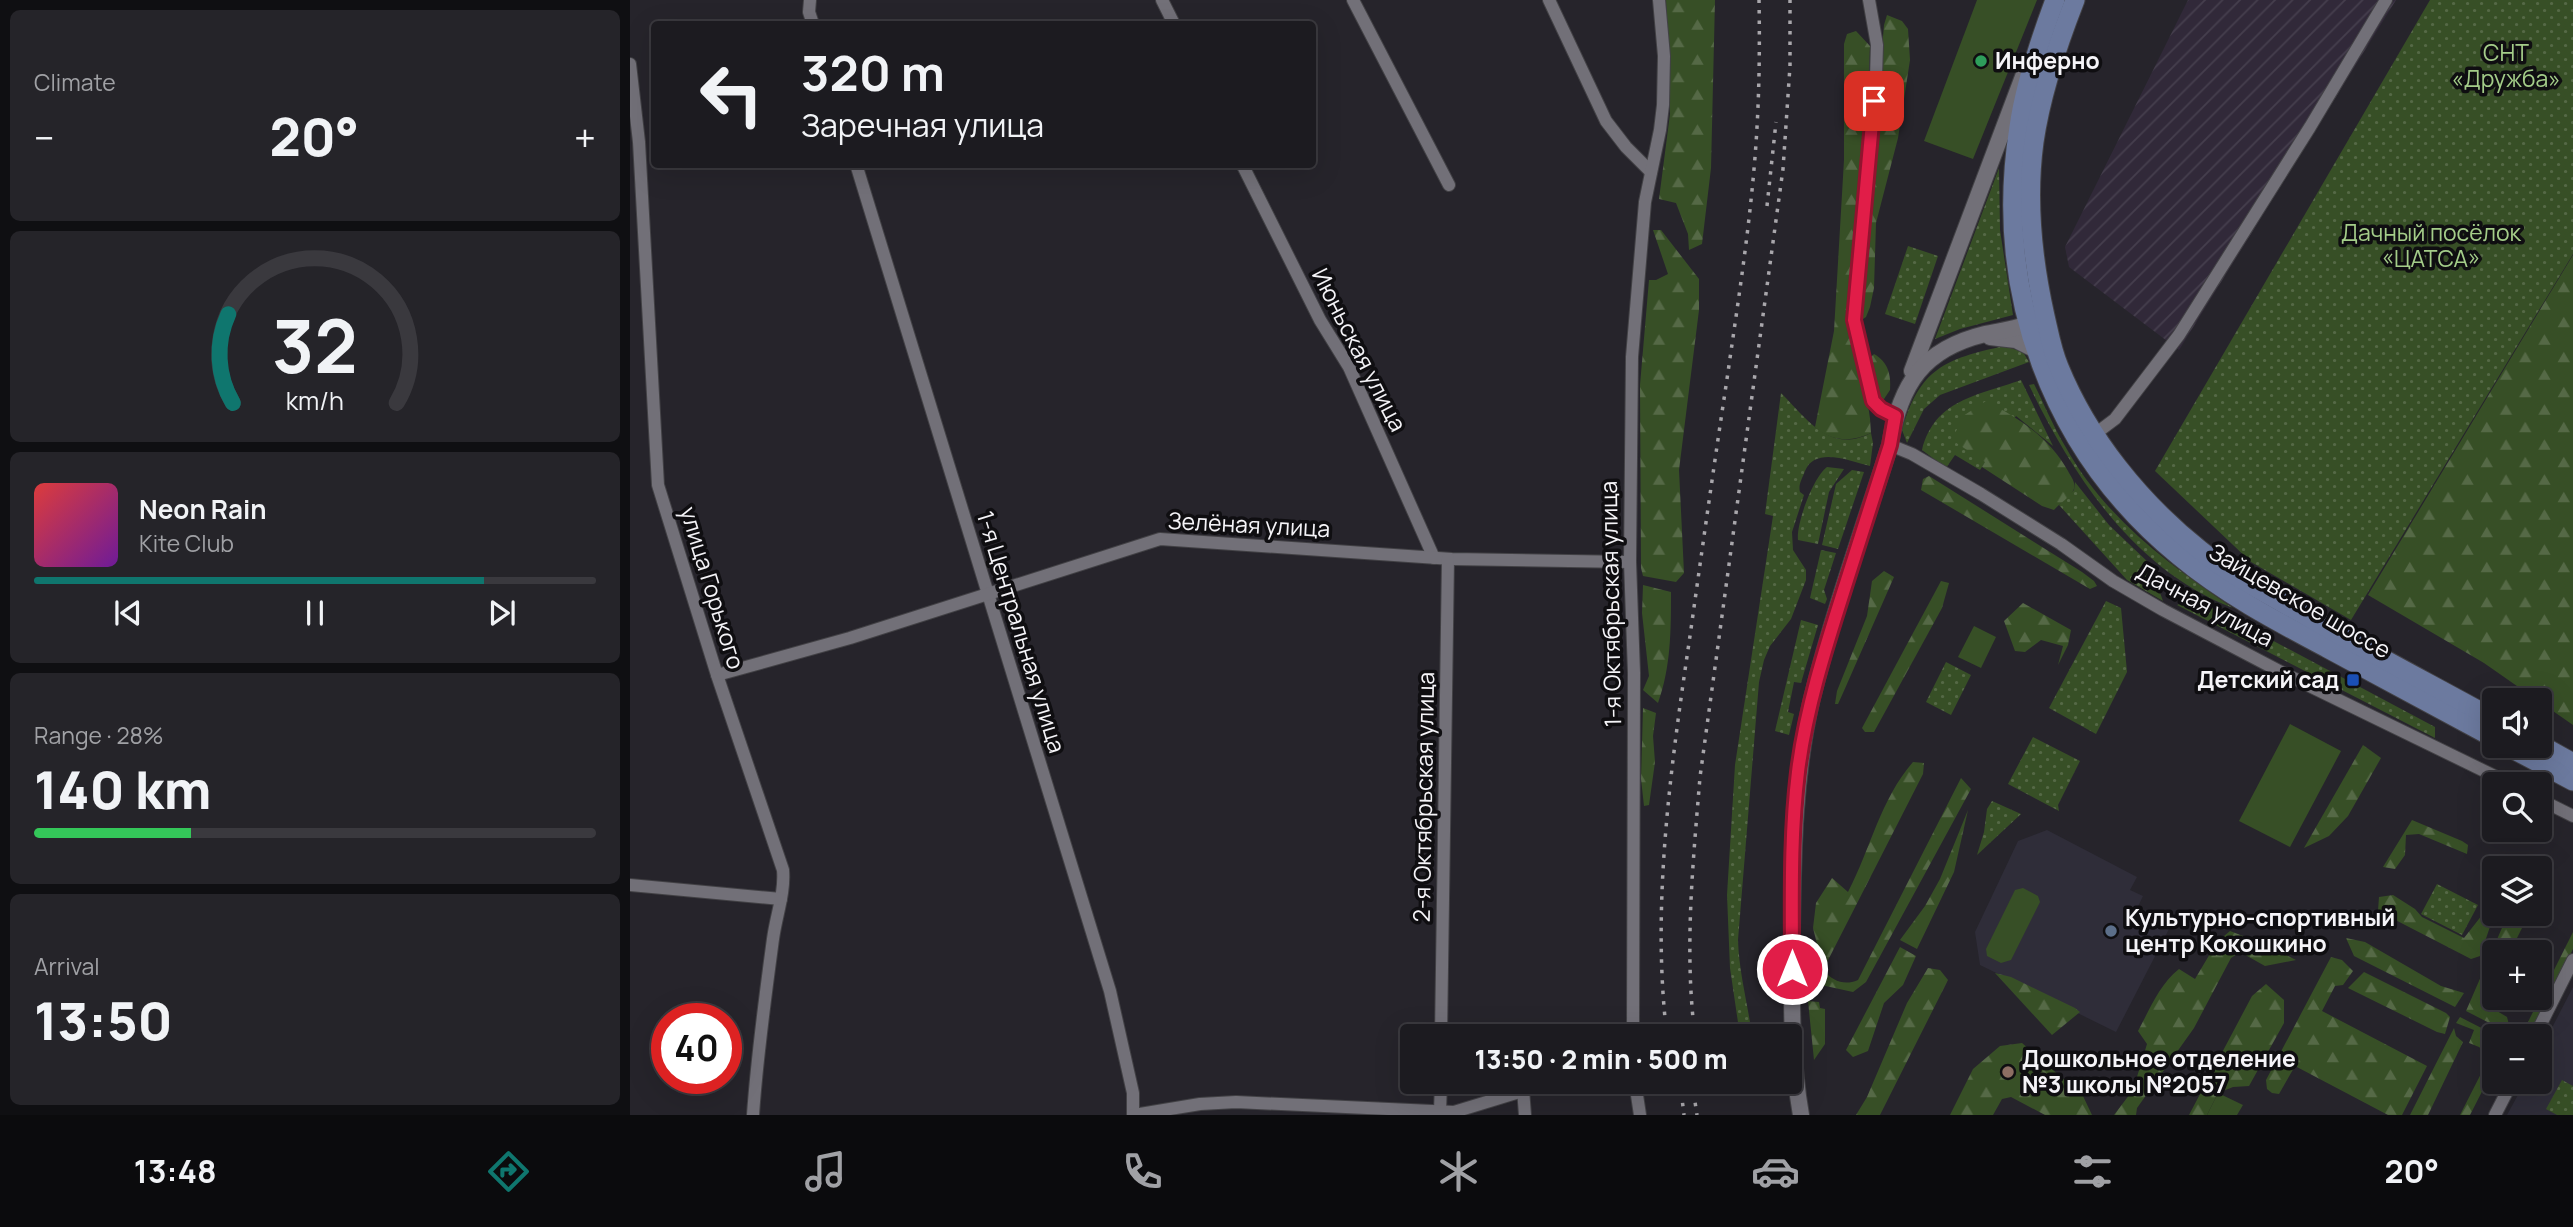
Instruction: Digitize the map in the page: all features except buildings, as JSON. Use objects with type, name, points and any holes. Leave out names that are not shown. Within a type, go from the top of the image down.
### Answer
[{"type":"main road","name":"Зайцевское шоссе","points":[[2075,0],[2047,82],[2034,143],[2030,224],[2033,255],[2055,356],[2069,388],[2095,434],[2131,483],[2152,506],[2216,562],[2348,640],[2482,713]]},
{"type":"main road","name":"Зайцевское шоссе","points":[[2052,7],[2019,123],[2013,179],[2015,257],[2036,350],[2063,416],[2090,462],[2122,502],[2179,556],[2222,588],[2284,625],[2482,732]]},
{"type":"main road","points":[[2552,751],[2573,763]]},
{"type":"main road","points":[[2530,758],[2573,781]]},
{"type":"street","points":[[810,0],[809,12],[812,21]]},
{"type":"street","points":[[1161,0],[1172,21]]},
{"type":"street","points":[[1353,0],[1449,185]]},
{"type":"street","points":[[1549,0],[1605,121],[1651,172]]},
{"type":"street","name":"1-я Октябрьская улица","points":[[1633,1024],[1634,673],[1630,562],[1632,357],[1645,202],[1663,105],[1664,56],[1659,0]]},
{"type":"street","points":[[1869,0],[1877,45],[1876,77],[1854,320],[1873,401],[1881,409],[1895,416]]},
{"type":"street","points":[[2095,434],[2115,419],[2179,335],[2310,127],[2386,0]]},
{"type":"street","points":[[1801,1115],[1793,1061],[1791,1014],[1793,839],[1798,772],[1812,699],[1890,445],[1895,416],[2011,105],[2052,7]]},
{"type":"street","name":"улица Горького","points":[[630,64],[639,142],[657,478],[717,675],[783,870],[757,1052],[753,1115]]},
{"type":"street","name":"1-я Центральная улица","points":[[857,168],[1110,990],[1132,1093],[1134,1115]]},
{"type":"street","name":"Июньская улица","points":[[1244,168],[1320,320],[1349,367],[1434,558]]},
{"type":"street","points":[[1895,416],[1915,374],[1924,363],[1946,349],[1977,336],[2028,324],[2040,314],[2042,302]]},
{"type":"street","points":[[2028,324],[2039,333],[2055,356]]},
{"type":"street","points":[[1977,336],[2015,340],[2036,350]]},
{"type":"street","name":"Дачная улица","points":[[1890,445],[1912,454],[1981,494],[2159,608],[2285,674],[2486,772]]},
{"type":"street","name":"Зелёная улица","points":[[717,675],[850,638],[987,592],[1160,539],[1448,559],[1630,562]]},
{"type":"street","name":"2-я Октябрьская улица","points":[[1441,1024],[1448,559]]},
{"type":"street","points":[[2552,806],[2573,816]]},
{"type":"street","points":[[630,885],[781,898]]},
{"type":"street","points":[[2541,1024],[2573,960]]},
{"type":"street","points":[[1440,1111],[1441,1094]]},
{"type":"street","points":[[1134,1115],[1200,1104],[1236,1102],[1464,1110],[1509,1094]]},
{"type":"street","points":[[1523,1094],[1525,1115]]},
{"type":"street","points":[[1637,1094],[1640,1115]]},
{"type":"street","points":[[2495,1115],[2506,1094]]},
{"type":"shaded area","points":[[2188,0],[2396,0],[2179,350],[2069,267],[2065,247]]},
{"type":"shaded area","points":[[2047,830],[2137,877],[2130,890],[2143,896],[2135,913],[2169,929],[2116,1032],[1980,965],[1975,932],[2018,841]]},
{"type":"shaded area","points":[[2573,987],[2573,1115],[2507,1115],[2518,1094],[2552,1094],[2552,1028]]},
{"type":"green space","points":[[1666,0],[1715,0],[1711,168],[1702,244],[1689,250],[1688,234],[1676,203],[1659,199],[1670,114]]},
{"type":"green space","points":[[1977,0],[2037,0],[1973,159],[1924,141]]},
{"type":"green space","name":"Дачный посёлок «ЦАТСА»","points":[[2430,0],[2573,0],[2573,254],[2351,620],[2251,562],[2155,471]]},
{"type":"green space","points":[[1887,15],[1902,21],[1908,29],[1910,60],[1898,138],[1876,223],[1874,288],[1870,307],[1863,319],[1859,317]]},
{"type":"green space","points":[[1856,31],[1870,46],[1866,141],[1850,321],[1868,405],[1871,433],[1842,439],[1828,436],[1815,427],[1834,331],[1844,160],[1844,44],[1847,34]]},
{"type":"green space","points":[[1999,168],[2000,230],[2013,315],[1960,329],[1935,339]]},
{"type":"green space","points":[[1653,230],[1661,230],[1699,279],[1699,310],[1679,470],[1684,573],[1676,582],[1643,576],[1641,568],[1640,385],[1649,280],[1656,280],[1668,274]]},
{"type":"green space","points":[[1908,246],[1938,256],[1915,324],[1885,314]]},
{"type":"green space","points":[[2573,255],[2573,725],[2552,710],[2552,688],[2520,688],[2484,663],[2368,595]]},
{"type":"green space","points":[[2004,346],[2023,352],[2029,362],[1940,395],[1924,409],[1907,443],[1902,430],[1917,393],[1927,380],[1951,362]]},
{"type":"green space","points":[[1874,354],[1883,361],[1889,374],[1890,390],[1884,399],[1880,399],[1869,369],[1869,359]]},
{"type":"green space","points":[[2021,380],[2053,446],[2016,416],[1980,470],[1955,455],[1946,468],[1922,450],[1928,433],[1947,410],[1974,396]]},
{"type":"green space","points":[[2034,384],[2081,472],[2118,517],[2162,556],[2233,608],[2198,591],[2166,570],[2137,545],[2110,516],[2087,486],[2046,419],[2029,385]]},
{"type":"green space","points":[[1781,393],[1811,423],[1832,437],[1856,438],[1871,433],[1873,443],[1870,466],[1834,457],[1817,459],[1810,463],[1800,484],[1800,492],[1804,495],[1792,532],[1793,550],[1806,570],[1806,580],[1791,619],[1770,646],[1759,682],[1738,940],[1750,1024],[1738,1024],[1730,968],[1727,895],[1735,765],[1773,516],[1765,514]]},
{"type":"green space","points":[[1986,401],[2033,430],[2052,448],[2068,471],[2073,480],[2073,491],[2054,510],[2042,506],[1982,467],[1985,462],[1952,440],[1963,416]]},
{"type":"green space","points":[[1827,467],[1844,469],[1829,492],[1818,544],[1798,540],[1807,500]]},
{"type":"green space","points":[[1852,470],[1864,472],[1838,549],[1822,545],[1836,484]]},
{"type":"green space","points":[[1929,476],[2082,572],[2097,586],[2090,589],[1921,490],[1923,479]]},
{"type":"green space","points":[[2075,482],[2109,525],[2171,584],[2164,582],[2159,590],[2163,601],[2127,580],[2059,505],[2074,490]]},
{"type":"green space","points":[[1821,550],[1836,553],[1824,590],[1827,599],[1825,604],[1810,598]]},
{"type":"green space","points":[[1884,571],[1894,577],[1838,704],[1835,704],[1837,691],[1867,616],[1872,581]]},
{"type":"green space","points":[[1941,581],[1949,583],[1942,608],[1874,732],[1865,732],[1862,728]]},
{"type":"green space","points":[[1643,585],[1671,592],[1668,662],[1658,703],[1643,690],[1649,676],[1642,613]]},
{"type":"green space","points":[[2193,598],[2435,727],[2435,738],[2177,605]]},
{"type":"green space","points":[[2106,601],[2121,608],[2127,672],[2096,734],[2049,708]]},
{"type":"green space","points":[[2023,603],[2071,630],[2068,645],[2058,665],[2063,646],[2041,640],[2025,652],[2015,651],[2004,621]]},
{"type":"green space","points":[[1801,620],[1818,625],[1801,683],[1794,682],[1788,712],[1794,714],[1789,735],[1775,731]]},
{"type":"green space","points":[[1974,626],[1996,637],[1981,668],[1958,657]]},
{"type":"green space","points":[[1946,662],[1971,675],[1951,715],[1926,702]]},
{"type":"green space","points":[[1643,708],[1656,713],[1653,736],[1655,762],[1649,805],[1644,806],[1641,779]]},
{"type":"green space","points":[[2290,724],[2341,751],[2290,847],[2239,821]]},
{"type":"green space","points":[[2033,737],[2080,761],[2058,805],[2059,811],[2008,784]]},
{"type":"green space","points":[[2363,745],[2381,758],[2348,816],[2329,836],[2304,848]]},
{"type":"green space","points":[[1913,762],[1924,763],[1923,774],[1823,970],[1835,980],[1848,983],[1858,980],[1961,778],[1971,789],[1866,982],[1853,992],[1821,985],[1816,974],[1819,952],[1813,928],[1816,903],[1832,878],[1848,892],[1892,792]]},
{"type":"green space","points":[[1992,801],[2021,814],[1977,855],[1987,809]]},
{"type":"green space","points":[[1968,810],[1954,872],[1917,949],[1900,940],[1925,906],[1940,879]]},
{"type":"green space","points":[[2412,820],[2462,841],[2468,845],[2467,854],[2419,834],[2406,835],[2405,855],[2395,869],[2383,867]]},
{"type":"green space","points":[[2437,884],[2478,905],[2462,935],[2421,914]]},
{"type":"green space","points":[[2023,888],[2038,896],[2040,902],[2011,960],[2001,963],[1987,956],[1986,949],[2015,890]]},
{"type":"green space","points":[[2393,895],[2415,909],[2422,917],[2464,938],[2482,915],[2482,926],[2490,926],[2485,940],[2482,940],[2480,956],[2471,959],[2378,911],[2379,897]]},
{"type":"green space","points":[[2503,926],[2523,926],[2516,940],[2497,940]]},
{"type":"green space","points":[[2230,931],[2296,960],[2265,966],[2240,952],[2231,958],[2194,1028],[2137,1108],[2136,1115],[2114,1115],[2133,1090],[2147,1044],[2138,1031],[2160,990],[2179,969],[2195,979],[2217,942]]},
{"type":"green space","points":[[2573,932],[2573,949],[2552,991],[2552,974]]},
{"type":"green space","points":[[2346,938],[2365,942],[2441,986],[2464,993],[2455,1007],[2354,956]]},
{"type":"green space","points":[[1900,947],[1916,956],[1903,985],[1884,1003],[1868,1051],[1853,1057],[1846,1050]]},
{"type":"green space","points":[[2331,957],[2342,960],[2353,971],[2343,985],[2335,986],[2322,1011],[2427,1066],[2402,1115],[2388,1115],[2295,1066],[2279,1094],[2267,1089],[2266,1080]]},
{"type":"green space","points":[[1928,968],[1940,970],[1948,980],[1880,1115],[1856,1115],[1867,1097],[1907,1003]]},
{"type":"green space","points":[[2364,972],[2446,1013],[2450,1017],[2445,1034],[2348,988]]},
{"type":"green space","points":[[1995,973],[2011,977],[2080,1012],[2052,1035]]},
{"type":"green space","points":[[2482,974],[2482,1010],[2495,1010],[2507,1017],[2509,1024],[2491,1024],[2466,1011]]},
{"type":"green space","points":[[2266,984],[2284,1000],[2284,1023],[2249,1086],[2233,1087],[2218,1093],[2207,1115],[2189,1115],[2252,996]]},
{"type":"green space","points":[[1808,1001],[1819,1002],[1820,1008],[1825,1009],[1825,1044],[1814,1060]]},
{"type":"green space","points":[[2534,1010],[2543,1010],[2536,1024],[2527,1024]]},
{"type":"green space","points":[[2460,1017],[2482,1028],[2482,1049],[2469,1043],[2474,1030],[2456,1023]]},
{"type":"green space","points":[[2454,1028],[2456,1036],[2463,1042],[2428,1115],[2410,1115]]},
{"type":"green space","name":"Дошкольное отделение №3 школы №2057","points":[[2022,1043],[2083,1096],[2092,1115],[2045,1115],[2011,1097],[2002,1099],[1993,1115],[1950,1115],[1973,1069],[2000,1046]]},
{"type":"green space","points":[[2482,1072],[2482,1092],[2470,1115],[2460,1115]]},
{"type":"green space","points":[[2562,1080],[2573,1086],[2573,1115],[2557,1115],[2546,1109]]},
{"type":"green space","points":[[2218,1093],[2243,1105],[2237,1115],[2207,1115]]},
{"type":"railway","points":[[1666,1024],[1661,937],[1665,836],[1676,735],[1749,222],[1758,106],[1759,0]]},
{"type":"railway","points":[[1694,1024],[1690,939],[1700,777],[1783,169],[1790,66],[1790,0]]},
{"type":"railway","points":[[1767,206],[1776,122]]},
{"type":"railway","points":[[1681,1094],[1684,1115]]},
{"type":"railway","points":[[1694,1094],[1697,1115]]},
{"type":"place","name":"Инферно","points":[[1981,61]]},
{"type":"place","name":"Детский сад","points":[[2353,680]]},
{"type":"place","name":"Культурно-спортивный центр Кокошкино","points":[[2111,931]]},
{"type":"place","name":"Дошкольное отделение №3 школы №2057","points":[[2008,1072]]},
{"type":"route","points":[[1792,969],[1793,839],[1798,772],[1805,731],[1833,626],[1890,445],[1895,416],[1881,409],[1873,401],[1854,320],[1874,101]]},
{"type":"park label","name":"СНТ «Дружба»","points":[[2506,66]]}]
